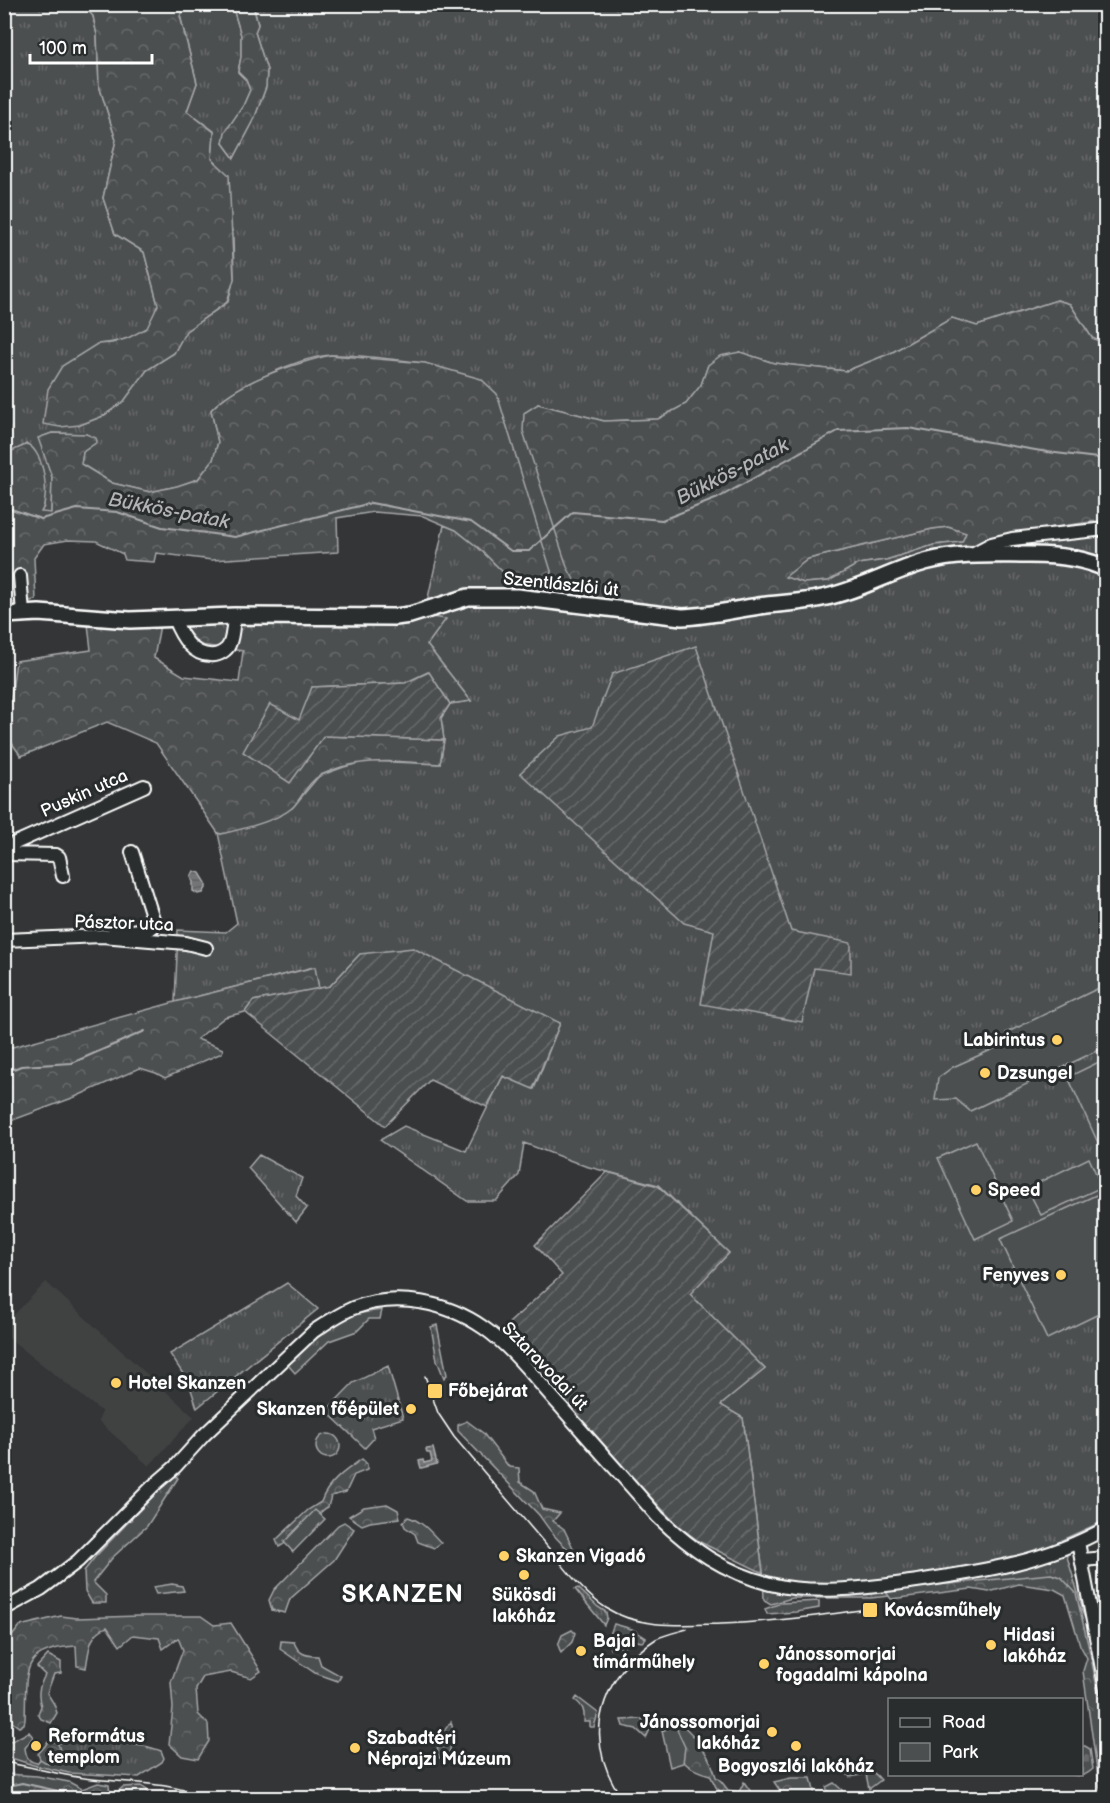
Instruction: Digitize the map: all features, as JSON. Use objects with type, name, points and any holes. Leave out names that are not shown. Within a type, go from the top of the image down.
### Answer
[{"type":"main road","name":"Szentlászlói út","points":[[4,615],[58,614],[130,620],[234,616],[395,617],[410,615],[468,597],[517,597],[682,617],[705,616],[759,606],[820,599],[849,591],[926,562],[972,554],[1045,555],[1072,558],[1088,561],[1106,569]]},
{"type":"street","points":[[972,554],[991,544],[1012,539],[1106,529]]},
{"type":"street","points":[[20,576],[23,613]]},
{"type":"street","points":[[174,619],[181,635],[192,648],[204,655],[217,655],[229,647],[234,616]]},
{"type":"street","name":"Puskin utca","points":[[4,848],[144,786]]},
{"type":"street","points":[[102,936],[154,926],[132,852]]},
{"type":"street","points":[[4,854],[56,855],[59,857],[63,876]]},
{"type":"street","name":"Pásztor utca","points":[[4,940],[102,936],[186,943],[206,948]]},
{"type":"street","name":"Sztaravodai út","points":[[4,1609],[41,1589],[78,1561],[175,1467],[204,1435],[314,1331],[353,1308],[404,1301],[442,1306],[484,1329],[524,1365],[658,1517],[676,1534],[708,1558],[744,1575],[771,1584],[828,1590],[867,1587],[994,1569],[1037,1558],[1106,1528]]},
{"type":"street","points":[[1078,1542],[1106,1690]]},
{"type":"street","points":[[1082,1560],[1106,1558]]},
{"type":"shaded area","points":[[194,871],[200,873],[206,883],[203,893],[198,894],[193,891],[191,877]]},
{"type":"shaded area","points":[[46,1282],[194,1417],[149,1466],[98,1421],[102,1412],[5,1335],[5,1324]]},
{"type":"shaded area","points":[[433,1448],[437,1464],[421,1468],[419,1461],[423,1460],[424,1463],[432,1461],[426,1449]]},
{"type":"green space","points":[[4,5],[83,5],[93,16],[97,35],[99,85],[116,140],[103,198],[115,234],[144,252],[158,305],[144,332],[124,339],[97,344],[80,425],[103,416],[124,401],[147,370],[174,353],[186,331],[228,302],[234,278],[233,234],[212,159],[214,131],[187,111],[197,83],[180,15],[188,5],[232,5],[241,35],[238,72],[246,80],[250,90],[243,106],[225,133],[223,143],[234,158],[253,122],[266,87],[267,70],[255,32],[258,24],[253,5],[1105,5],[1105,344],[1092,338],[1070,304],[1057,300],[977,326],[952,318],[891,353],[846,371],[774,363],[740,352],[708,365],[701,385],[686,404],[658,419],[604,421],[538,404],[581,592],[599,598],[689,615],[913,563],[1041,529],[1105,520],[1106,1520],[1062,1540],[1087,1623],[1080,1607],[1071,1595],[1043,1579],[871,1598],[792,1598],[771,1604],[764,1600],[763,1573],[743,1418],[720,1405],[765,1369],[689,1294],[729,1253],[658,1185],[585,1166],[524,1143],[519,1175],[496,1201],[467,1201],[380,1140],[404,1126],[466,1151],[503,1076],[534,1089],[560,1023],[360,954],[330,986],[319,989],[314,967],[175,1002],[178,930],[226,932],[237,923],[218,833],[221,834],[292,808],[319,776],[344,767],[367,761],[440,764],[444,740],[441,718],[450,704],[471,701],[427,645],[445,619],[424,616],[444,525],[456,530],[480,549],[519,588],[535,592],[549,586],[551,571],[425,363],[332,355],[303,361],[267,375],[234,392],[211,410],[218,442],[213,460],[198,479],[150,492],[112,483],[81,464],[83,452],[96,442],[86,434],[52,433],[39,438],[52,477],[51,514],[40,512],[44,507],[44,480],[41,466],[34,452],[27,444],[5,456]]},
{"type":"green space","points":[[83,5],[188,5],[180,16],[197,83],[187,111],[214,132],[212,159],[229,175],[234,279],[227,302],[186,331],[174,353],[147,370],[124,401],[103,416],[80,425],[60,427],[43,424],[48,389],[62,366],[97,344],[112,343],[128,338],[147,328],[158,305],[144,252],[115,234],[103,198],[116,140],[99,85],[97,35],[93,16]]},
{"type":"green space","points":[[232,5],[253,5],[258,25],[255,32],[267,70],[266,87],[253,122],[234,158],[223,143],[225,132],[243,106],[250,90],[246,80],[238,72],[241,35]]},
{"type":"green space","points":[[1057,300],[1070,304],[1092,338],[1105,344],[1105,520],[1041,529],[967,548],[913,563],[857,584],[689,615],[625,607],[581,592],[567,567],[523,431],[524,413],[538,404],[604,421],[658,419],[686,404],[701,385],[708,365],[720,356],[740,352],[774,363],[846,371],[891,353],[952,318],[977,326]],"holes":[[[948,527],[966,533],[962,542],[934,545],[886,560],[858,564],[829,581],[804,583],[785,577],[808,559],[932,529]]]},
{"type":"green space","points":[[330,355],[425,363],[481,379],[497,394],[551,571],[549,586],[535,592],[519,588],[480,549],[456,530],[423,516],[374,512],[337,518],[338,552],[212,560],[156,553],[154,562],[125,560],[123,554],[96,541],[68,540],[44,544],[34,558],[36,600],[5,604],[4,456],[9,452],[27,444],[38,456],[42,465],[45,486],[44,505],[41,512],[51,513],[52,477],[38,438],[52,433],[86,434],[96,438],[97,442],[83,452],[81,464],[112,483],[150,492],[177,486],[198,479],[213,460],[218,442],[211,410],[222,400],[266,375]]},
{"type":"green space","points":[[948,527],[967,533],[962,542],[934,545],[886,560],[858,564],[829,581],[804,583],[784,577],[808,559]]},
{"type":"green space","points":[[424,616],[446,619],[427,645],[471,701],[450,704],[428,672],[405,683],[312,687],[289,782],[324,736],[444,740],[440,764],[379,762],[335,769],[313,781],[288,811],[249,827],[218,833],[156,743],[107,722],[21,756],[6,735],[16,661],[91,650],[88,624],[160,625],[154,658],[184,676],[239,682],[243,651],[200,645],[180,623]]},
{"type":"green space","points":[[696,646],[791,931],[851,943],[851,973],[814,968],[802,1022],[701,1004],[714,931],[684,923],[520,773],[560,736],[592,727],[612,674]]},
{"type":"green space","points":[[429,672],[450,704],[441,718],[444,740],[324,736],[290,783],[243,752],[270,704],[299,720],[312,687],[405,683]]},
{"type":"green space","points":[[413,948],[560,1023],[533,1089],[503,1076],[487,1107],[430,1080],[385,1126],[245,1012],[253,1001],[330,986],[360,954]]},
{"type":"green space","points":[[315,967],[319,989],[253,1001],[245,1012],[225,1017],[197,1039],[223,1049],[222,1053],[165,1078],[140,1068],[75,1097],[5,1123],[5,1049],[175,1002]]},
{"type":"green space","points":[[1105,985],[1105,1047],[970,1111],[956,1099],[935,1100],[938,1078],[953,1067],[1009,1042],[1006,1033]]},
{"type":"green space","points":[[1105,1059],[1105,1158],[1068,1077]]},
{"type":"green space","name":"Speed","points":[[976,1141],[1013,1221],[975,1239],[938,1158]]},
{"type":"green space","points":[[259,1155],[302,1178],[296,1196],[307,1208],[296,1222],[248,1168]]},
{"type":"green space","points":[[1089,1158],[1102,1187],[1041,1215],[1027,1188]]},
{"type":"green space","points":[[607,1172],[658,1186],[729,1253],[690,1294],[765,1369],[721,1405],[743,1418],[763,1573],[700,1542],[677,1525],[578,1415],[499,1332],[562,1275],[535,1245]]},
{"type":"green space","name":"Fenyves","points":[[1105,1191],[1105,1311],[1047,1339],[1000,1239]]},
{"type":"green space","points":[[287,1283],[318,1309],[197,1408],[189,1383],[170,1354]]},
{"type":"green space","points":[[382,1310],[380,1319],[369,1319],[357,1331],[329,1341],[295,1373],[288,1365],[329,1328],[358,1314]]},
{"type":"green space","points":[[437,1325],[447,1375],[444,1378],[437,1360],[431,1327]]},
{"type":"green space","points":[[388,1366],[403,1418],[371,1428],[374,1438],[365,1448],[326,1411],[353,1383]]},
{"type":"green space","points":[[467,1421],[483,1433],[509,1467],[519,1468],[520,1482],[534,1491],[542,1509],[560,1513],[553,1521],[564,1529],[576,1554],[560,1542],[539,1515],[458,1431],[458,1425]]},
{"type":"green space","points":[[328,1434],[336,1438],[340,1446],[336,1454],[328,1458],[320,1454],[316,1446],[320,1438]]},
{"type":"green space","points":[[362,1459],[367,1464],[367,1470],[354,1475],[346,1492],[331,1496],[328,1507],[297,1535],[279,1547],[276,1540],[308,1510],[321,1502],[332,1483]]},
{"type":"green space","points":[[174,1474],[178,1478],[147,1526],[113,1557],[93,1582],[106,1595],[106,1603],[92,1603],[85,1591],[84,1571]]},
{"type":"green space","points":[[387,1504],[398,1510],[400,1518],[362,1525],[349,1516],[364,1507]]},
{"type":"green space","points":[[315,1510],[325,1519],[293,1552],[284,1542]]},
{"type":"green space","points":[[408,1517],[422,1524],[441,1543],[434,1548],[418,1542],[415,1534],[405,1527],[403,1522]]},
{"type":"green space","points":[[344,1522],[354,1529],[334,1560],[290,1599],[285,1613],[272,1610],[269,1600],[274,1590],[338,1525]]},
{"type":"green space","points":[[1051,1574],[1061,1577],[1076,1593],[1105,1729],[1105,1798],[1103,1798],[1099,1784],[1083,1671],[1087,1658],[1080,1645],[1065,1595],[1054,1589],[1019,1584],[989,1592],[971,1589],[891,1599],[886,1592]]},
{"type":"green space","points":[[172,1584],[182,1586],[184,1591],[156,1594],[153,1587]]},
{"type":"green space","points":[[578,1588],[606,1612],[607,1618],[604,1625],[575,1589]]},
{"type":"green space","points":[[819,1601],[819,1608],[796,1612],[767,1614],[765,1609],[781,1603]]},
{"type":"green space","points":[[61,1616],[77,1618],[201,1616],[214,1625],[231,1623],[261,1671],[251,1678],[231,1672],[203,1677],[196,1689],[198,1714],[208,1724],[209,1741],[198,1759],[182,1756],[169,1744],[173,1708],[171,1682],[183,1650],[178,1638],[163,1649],[159,1638],[133,1635],[120,1646],[107,1627],[93,1638],[86,1668],[77,1666],[76,1646],[57,1648],[35,1658],[29,1666],[27,1677],[25,1720],[24,1724],[19,1727],[12,1722],[11,1678],[6,1649],[9,1640],[20,1626]]},
{"type":"green space","points":[[614,1624],[632,1629],[646,1638],[642,1642],[632,1640],[624,1647],[610,1649],[609,1637]]},
{"type":"green space","points":[[572,1630],[575,1633],[572,1642],[561,1653],[558,1645],[562,1635]]},
{"type":"green space","points":[[281,1641],[294,1642],[303,1654],[318,1656],[321,1665],[341,1676],[338,1681],[315,1673],[280,1649]]},
{"type":"green space","points":[[48,1655],[61,1662],[61,1673],[54,1674],[47,1693],[57,1713],[51,1723],[41,1719],[38,1714],[41,1706],[39,1690],[45,1675],[37,1667]]},
{"type":"green space","points":[[577,1697],[598,1713],[594,1727],[590,1727],[590,1722],[584,1722],[583,1709],[575,1700]]},
{"type":"green space","points":[[642,1719],[650,1729],[646,1738],[636,1729],[623,1726],[621,1720]]},
{"type":"green space","points":[[451,1722],[454,1734],[448,1757],[439,1758],[437,1747],[439,1738]]},
{"type":"green space","points":[[675,1725],[685,1747],[683,1763],[670,1767],[662,1731]]},
{"type":"green space","points":[[682,1725],[703,1748],[716,1777],[728,1790],[739,1792],[744,1782],[753,1798],[726,1798],[716,1787],[710,1775],[686,1764],[678,1754],[668,1730]]},
{"type":"green space","points":[[29,1732],[33,1737],[25,1748],[26,1754],[30,1760],[37,1763],[53,1745],[74,1741],[139,1745],[161,1751],[164,1758],[162,1762],[139,1777],[69,1773],[5,1756],[4,1743]]},
{"type":"green space","points":[[48,1741],[57,1742],[60,1753],[48,1764],[40,1759],[38,1754]]},
{"type":"green space","points":[[1083,1746],[1085,1746],[1090,1749],[1093,1769],[1084,1775]]},
{"type":"green space","points":[[843,1763],[864,1767],[881,1780],[869,1789],[866,1774],[850,1777],[842,1769]]},
{"type":"green space","points":[[6,1774],[37,1776],[69,1782],[82,1789],[98,1783],[109,1785],[110,1795],[104,1798],[5,1798]]},
{"type":"green space","points":[[791,1778],[811,1778],[815,1795],[829,1794],[826,1787],[834,1783],[842,1790],[842,1797],[785,1798],[774,1782]]},
{"type":"green space","points":[[141,1786],[147,1790],[148,1794],[143,1798],[119,1798],[116,1793],[123,1787]]},
{"type":"waterway","name":"Bükkös-patak","points":[[4,513],[11,509],[41,519],[77,509],[117,512],[162,527],[235,537],[371,503],[471,522],[511,551],[529,551],[573,512],[662,520],[718,498],[838,431],[908,428],[1047,452],[1106,459]]},
{"type":"waterway","points":[[4,1073],[21,1066],[72,1063],[145,1031]]},
{"type":"waterway","points":[[4,1787],[22,1783],[67,1793],[94,1794],[106,1798]]},
{"type":"tram line","points":[[425,1376],[438,1413],[454,1437],[581,1587],[597,1602],[619,1615],[647,1623],[692,1625],[780,1620],[876,1608]]},
{"type":"tram line","points":[[622,1798],[612,1782],[601,1750],[601,1718],[605,1702],[622,1670],[642,1649],[660,1637],[687,1629]]},
{"type":"tram line","points":[[4,1762],[81,1778],[165,1786],[207,1798]]},
{"type":"place","name":"Labirintus","points":[[1057,1040]]},
{"type":"place","name":"Dzsungel","points":[[985,1073]]},
{"type":"place","name":"Speed","points":[[976,1190]]},
{"type":"place","name":"Fenyves","points":[[1061,1275]]},
{"type":"place","name":"Hotel Skanzen","points":[[116,1383]]},
{"type":"place","name":"Főbejárat","points":[[435,1391]]},
{"type":"place","name":"Skanzen főépület","points":[[411,1409]]},
{"type":"place","name":"Skanzen Vigadó","points":[[504,1556]]},
{"type":"place","name":"Sükösdi lakóház","points":[[524,1575]]},
{"type":"place","name":"Kovácsműhely","points":[[870,1610]]},
{"type":"place","name":"Hidasi lakóház","points":[[991,1645]]},
{"type":"place","name":"Bajai tímárműhely","points":[[581,1651]]},
{"type":"place","name":"Jánossomorjai fogadalmi kápolna","points":[[764,1664]]},
{"type":"place","name":"Jánossomorjai lakóház","points":[[772,1732]]},
{"type":"place","name":"Református templom","points":[[36,1746]]},
{"type":"place","name":"Bogyoszlói lakóház","points":[[796,1746]]},
{"type":"place","name":"Szabadtéri Néprajzi Múzeum","points":[[355,1748]]},
{"type":"district","name":"SKANZEN","points":[[403,1594]]}]
